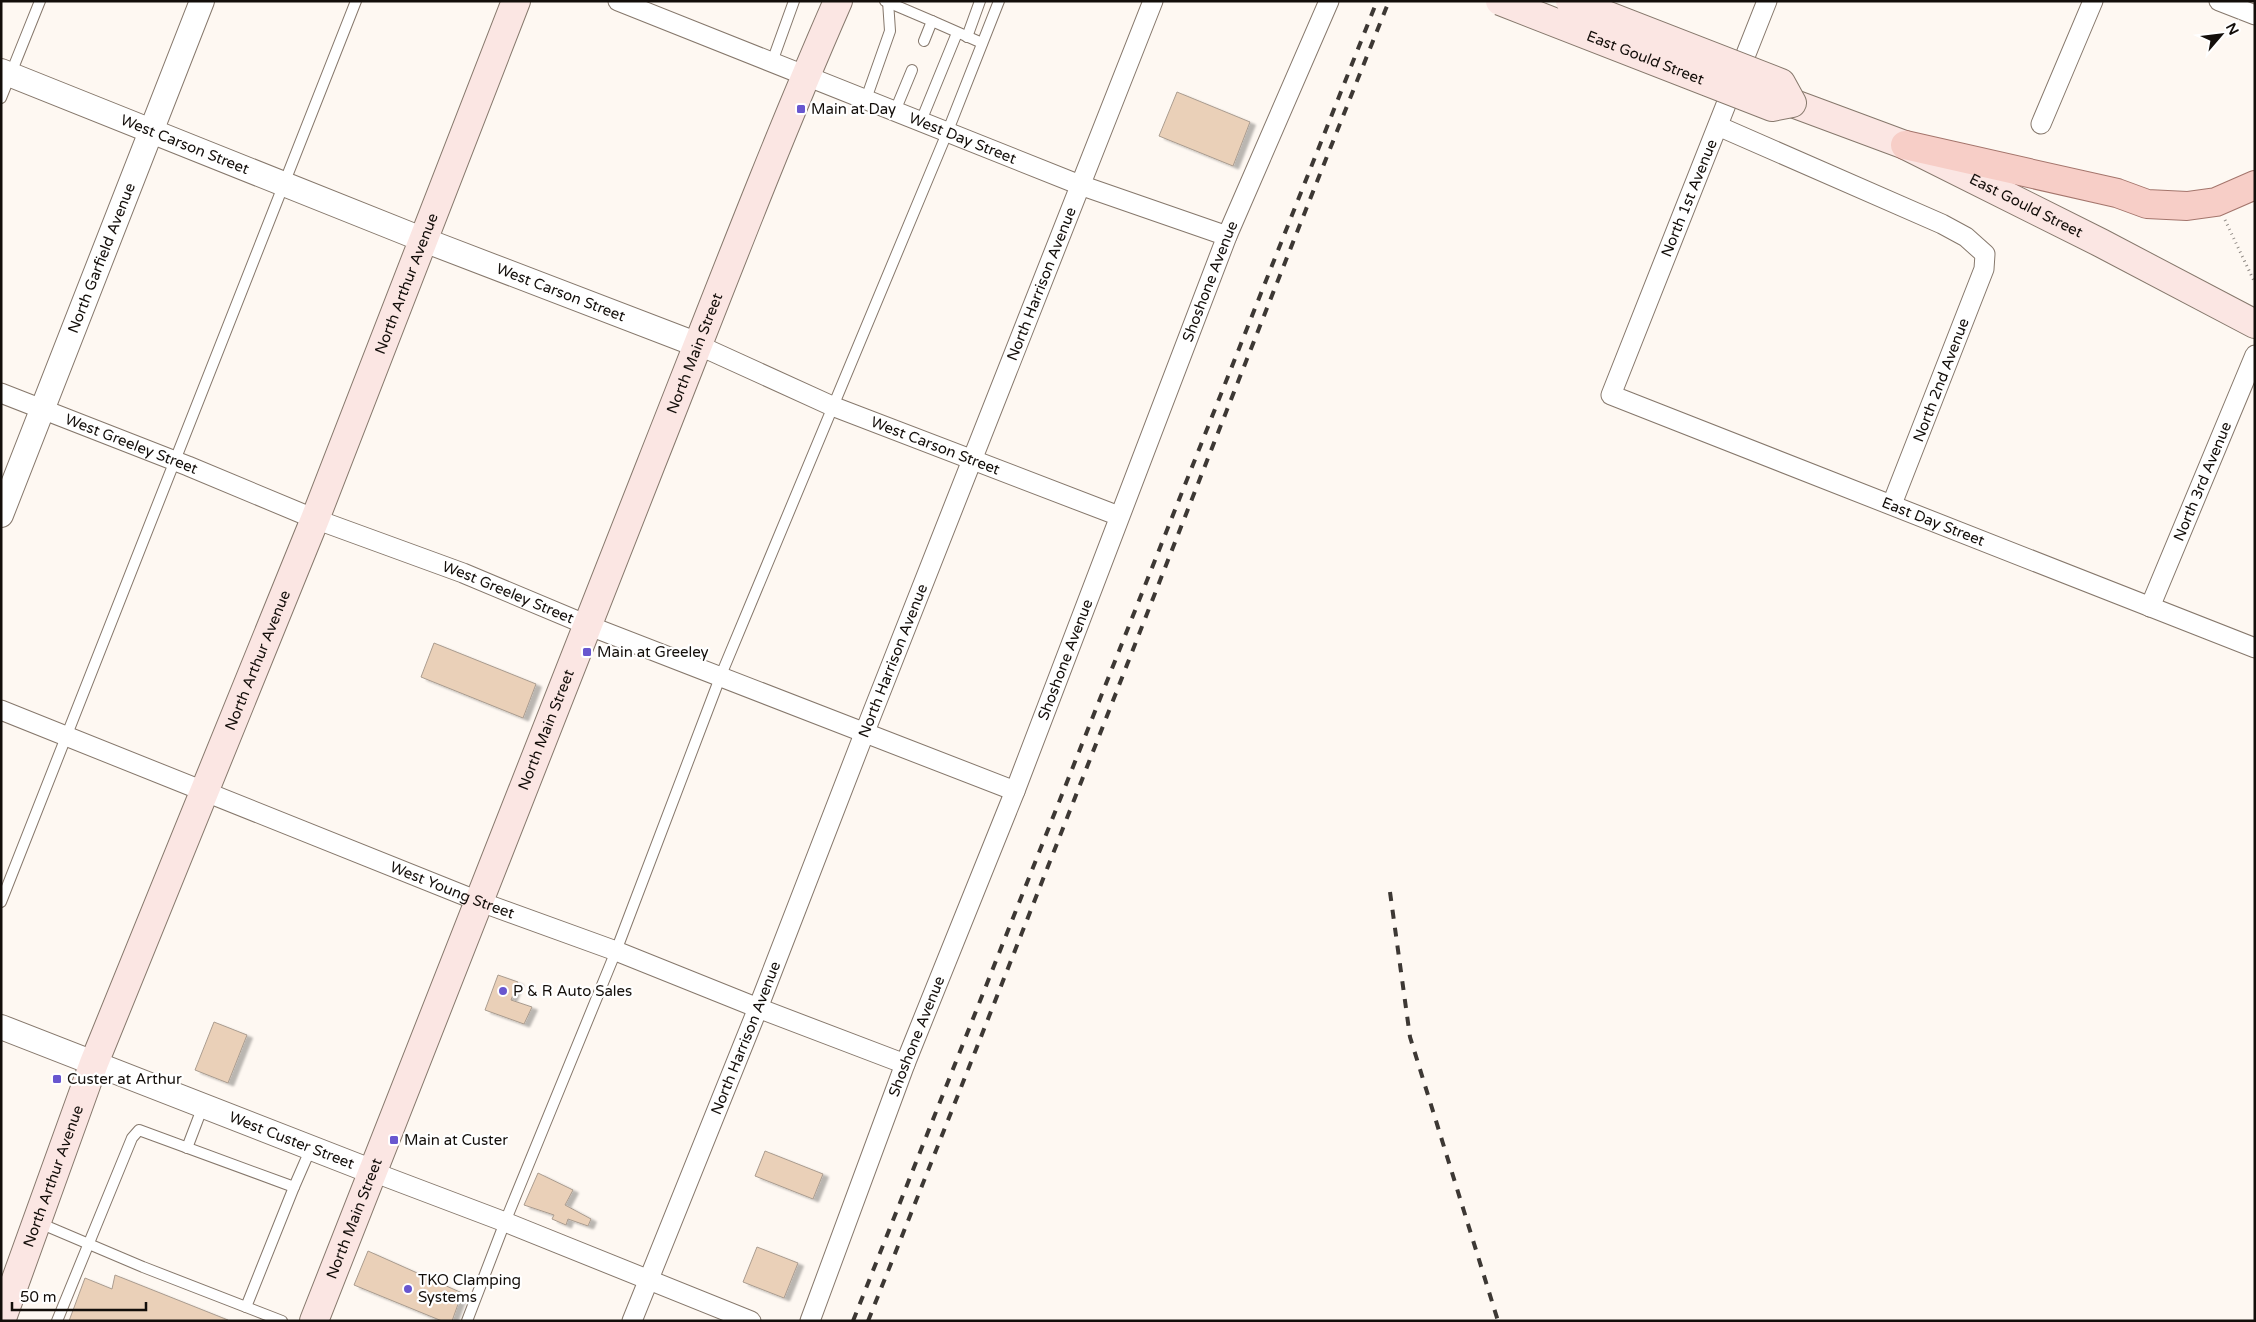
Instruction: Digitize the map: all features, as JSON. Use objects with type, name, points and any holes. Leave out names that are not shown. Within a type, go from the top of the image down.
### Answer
[{"type":"main road","name":"North Arthur Avenue","points":[[1,1321],[94,1063],[314,519],[516,1]]},
{"type":"main road","name":"East Gould Street","points":[[1500,1],[1772,107],[1792,103],[1905,144],[2101,243],[2255,324]]},
{"type":"main road","name":"East Gould Street","points":[[1570,1],[1781,83],[1792,103]]},
{"type":"main road","name":"North Main Street","points":[[314,1321],[832,3]]},
{"type":"main road","points":[[1905,144],[2117,194],[2147,204],[2187,206],[2216,202],[2255,185]]},
{"type":"street","name":"North Garfield Avenue","points":[[1,514],[202,1]]},
{"type":"street","name":"West Day Street","points":[[618,1],[652,8],[772,62],[947,133],[1080,185],[1228,236]]},
{"type":"street","name":"North Harrison Avenue","points":[[632,1321],[758,1008],[1153,1]]},
{"type":"street","name":"Shoshone Avenue","points":[[810,1321],[905,1064],[1015,791],[1228,236],[1329,1]]},
{"type":"street","name":"North 1st Avenue","points":[[1611,395],[1767,1]]},
{"type":"street","points":[[2041,124],[2093,1]]},
{"type":"street","points":[[2219,1],[2255,15]]},
{"type":"street","name":"West Carson Street","points":[[6,73],[424,240],[698,345],[832,406],[1119,516]]},
{"type":"street","name":"North 2nd Avenue","points":[[1718,126],[1942,224],[1966,237],[1985,254],[1984,269],[1892,504]]},
{"type":"street","name":"North 3rd Avenue","points":[[2150,607],[2255,355]]},
{"type":"street","name":"West Greeley Street","points":[[1,393],[175,461],[314,519],[463,573],[864,734],[1015,791]]},
{"type":"street","name":"East Day Street","points":[[1611,395],[2255,648]]},
{"type":"street","name":"West Young Street","points":[[1,710],[478,901],[616,951],[905,1064]]},
{"type":"street","name":"West Custer Street","points":[[1,1027],[505,1222],[751,1321]]},
{"type":"lane","points":[[1,98],[6,73],[40,1]]},
{"type":"lane","points":[[1,902],[356,1]]},
{"type":"lane","points":[[772,62],[794,1]]},
{"type":"lane","points":[[967,37],[980,1]]},
{"type":"lane","points":[[467,1321],[505,1222],[616,951],[721,675],[947,133],[998,1]]},
{"type":"lane","points":[[866,99],[890,31],[887,2],[982,43]]},
{"type":"lane","points":[[924,41],[932,22]]},
{"type":"lane","points":[[921,121],[957,33]]},
{"type":"lane","points":[[895,111],[912,70]]},
{"type":"lane","points":[[187,1148],[203,1106]]},
{"type":"lane","points":[[57,1321],[132,1138],[139,1130],[294,1187]]},
{"type":"lane","points":[[246,1307],[311,1148]]},
{"type":"lane","points":[[37,1222],[246,1307],[267,1318],[282,1321]]},
{"type":"path","points":[[2223,215],[2255,283]]},
{"type":"building","points":[[1177,92],[1250,122],[1233,166],[1159,136]]},
{"type":"building","points":[[434,643],[536,684],[523,718],[421,677]]},
{"type":"building","name":"P & R Auto Sales","points":[[498,975],[518,982],[511,1000],[532,1007],[524,1024],[485,1010]]},
{"type":"building","points":[[214,1022],[247,1035],[228,1083],[195,1070]]},
{"type":"building","points":[[765,1151],[823,1174],[813,1199],[755,1176]]},
{"type":"building","points":[[538,1173],[573,1190],[565,1205],[591,1219],[588,1226],[568,1219],[566,1225],[552,1219],[554,1215],[524,1205]]},
{"type":"building","points":[[757,1247],[798,1263],[784,1298],[743,1282]]},
{"type":"building","name":"TKO Clamping Systems","points":[[368,1251],[462,1293],[452,1321],[442,1321],[354,1285]]},
{"type":"building","points":[[115,1275],[228,1321],[69,1321],[85,1278],[112,1289]]},
{"type":"railway","points":[[853,1321],[1377,1]]},
{"type":"railway","points":[[868,1321],[1389,1]]},
{"type":"railway","points":[[1390,892],[1410,1037],[1498,1321]]},
{"type":"place","name":"Main at Day","points":[[801,109]]},
{"type":"place","name":"Main at Greeley","points":[[587,652]]},
{"type":"place","name":"P & R Auto Sales","points":[[503,991]]},
{"type":"place","name":"Custer at Arthur","points":[[57,1079]]},
{"type":"place","name":"Main at Custer","points":[[394,1140]]},
{"type":"place","name":"TKO Clamping Systems","points":[[408,1289]]}]
